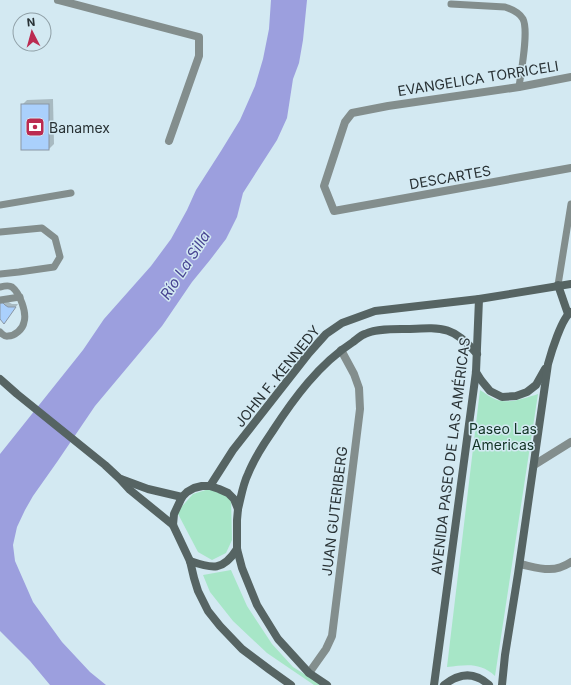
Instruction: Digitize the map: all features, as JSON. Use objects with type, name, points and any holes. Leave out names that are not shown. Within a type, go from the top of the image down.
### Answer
[{"type":"street","points":[[58,0],[199,37],[199,56],[169,141]]},
{"type":"street","name":"EVANGELICA TORRICELI","points":[[334,211],[324,186],[345,122],[352,114],[388,106],[519,87],[571,77]]},
{"type":"street","name":"DESCARTES","points":[[334,211],[571,168]]},
{"type":"street","points":[[479,298],[571,284]]},
{"type":"street","points":[[502,685],[505,654],[520,564],[548,364],[556,338],[570,315],[558,285]]},
{"type":"street","name":"AVENIDA PASEO DE LAS AMÉRICAS","points":[[434,685],[476,372],[479,298]]},
{"type":"street","name":"JOHN F. KENNEDY","points":[[210,486],[233,450],[309,353],[326,334],[342,323],[375,311],[479,298]]},
{"type":"street","name":"JOHN F. KENNEDY","points":[[238,509],[247,476],[255,459],[288,407],[325,363],[365,334],[382,330],[432,327],[442,328],[462,338],[477,354]]},
{"type":"street","name":"JUAN GUTERIBERG","points":[[309,673],[326,649],[332,636],[360,409],[359,388],[354,374],[341,350]]},
{"type":"street","points":[[476,372],[490,391],[502,397],[516,396],[527,392],[536,385],[548,364]]},
{"type":"street","points":[[0,379],[16,394],[105,465],[130,490],[173,525],[190,562],[198,591],[208,610],[220,626],[242,649],[291,685]]},
{"type":"street","points":[[534,465],[571,442]]},
{"type":"street","points":[[120,479],[148,489],[182,497]]},
{"type":"street","points":[[173,525],[174,514],[182,497],[194,488],[210,486],[228,493],[234,499],[238,509],[237,549],[242,568],[256,605],[278,639],[309,673],[328,685]]},
{"type":"street","points":[[190,562],[203,566],[220,566],[231,558],[237,549]]},
{"type":"street","points":[[520,564],[550,570],[559,569],[571,562]]},
{"type":"street","points":[[444,685],[450,680],[467,675],[479,678],[489,685]]},
{"type":"lane","points":[[451,4],[505,7],[519,13],[523,18],[525,26],[519,87]]},
{"type":"lane","points":[[0,205],[71,193]]},
{"type":"lane","points":[[558,285],[571,204]]},
{"type":"lane","points":[[0,232],[42,228],[55,238],[60,257],[54,267],[0,274]]},
{"type":"lane","points":[[0,287],[8,286],[13,288],[20,297],[25,318],[24,325],[14,335],[4,336],[0,332]]},
{"type":"lane","points":[[0,300],[20,297]]},
{"type":"green space","name":"Paseo Las Americas","points":[[480,390],[497,400],[502,401],[518,400],[538,394],[495,676],[484,668],[478,666],[467,665],[447,667]]},
{"type":"green space","points":[[209,489],[231,497],[232,540],[226,553],[212,560],[198,552],[177,512],[193,494]]},
{"type":"green space","points":[[231,570],[247,606],[272,644],[293,667],[322,685],[314,685],[267,653],[233,621],[210,592],[203,575]]},
{"type":"water","name":"Río La Silla","points":[[271,0],[307,0],[299,63],[293,79],[287,118],[277,140],[243,193],[237,217],[226,239],[192,282],[162,326],[95,406],[33,496],[17,527],[13,545],[15,561],[33,602],[62,642],[90,672],[106,685],[50,685],[30,661],[0,631],[0,454],[83,350],[104,319],[151,266],[171,239],[196,190],[240,120],[255,86],[263,59],[269,29]]},
{"type":"building","name":"Banamex","points":[[21,104],[49,104],[49,150],[21,150]]},
{"type":"building","points":[[0,303],[3,303],[8,307],[16,307],[4,324],[0,319]]},
{"type":"place","name":"Banamex","points":[[35,127]]}]
